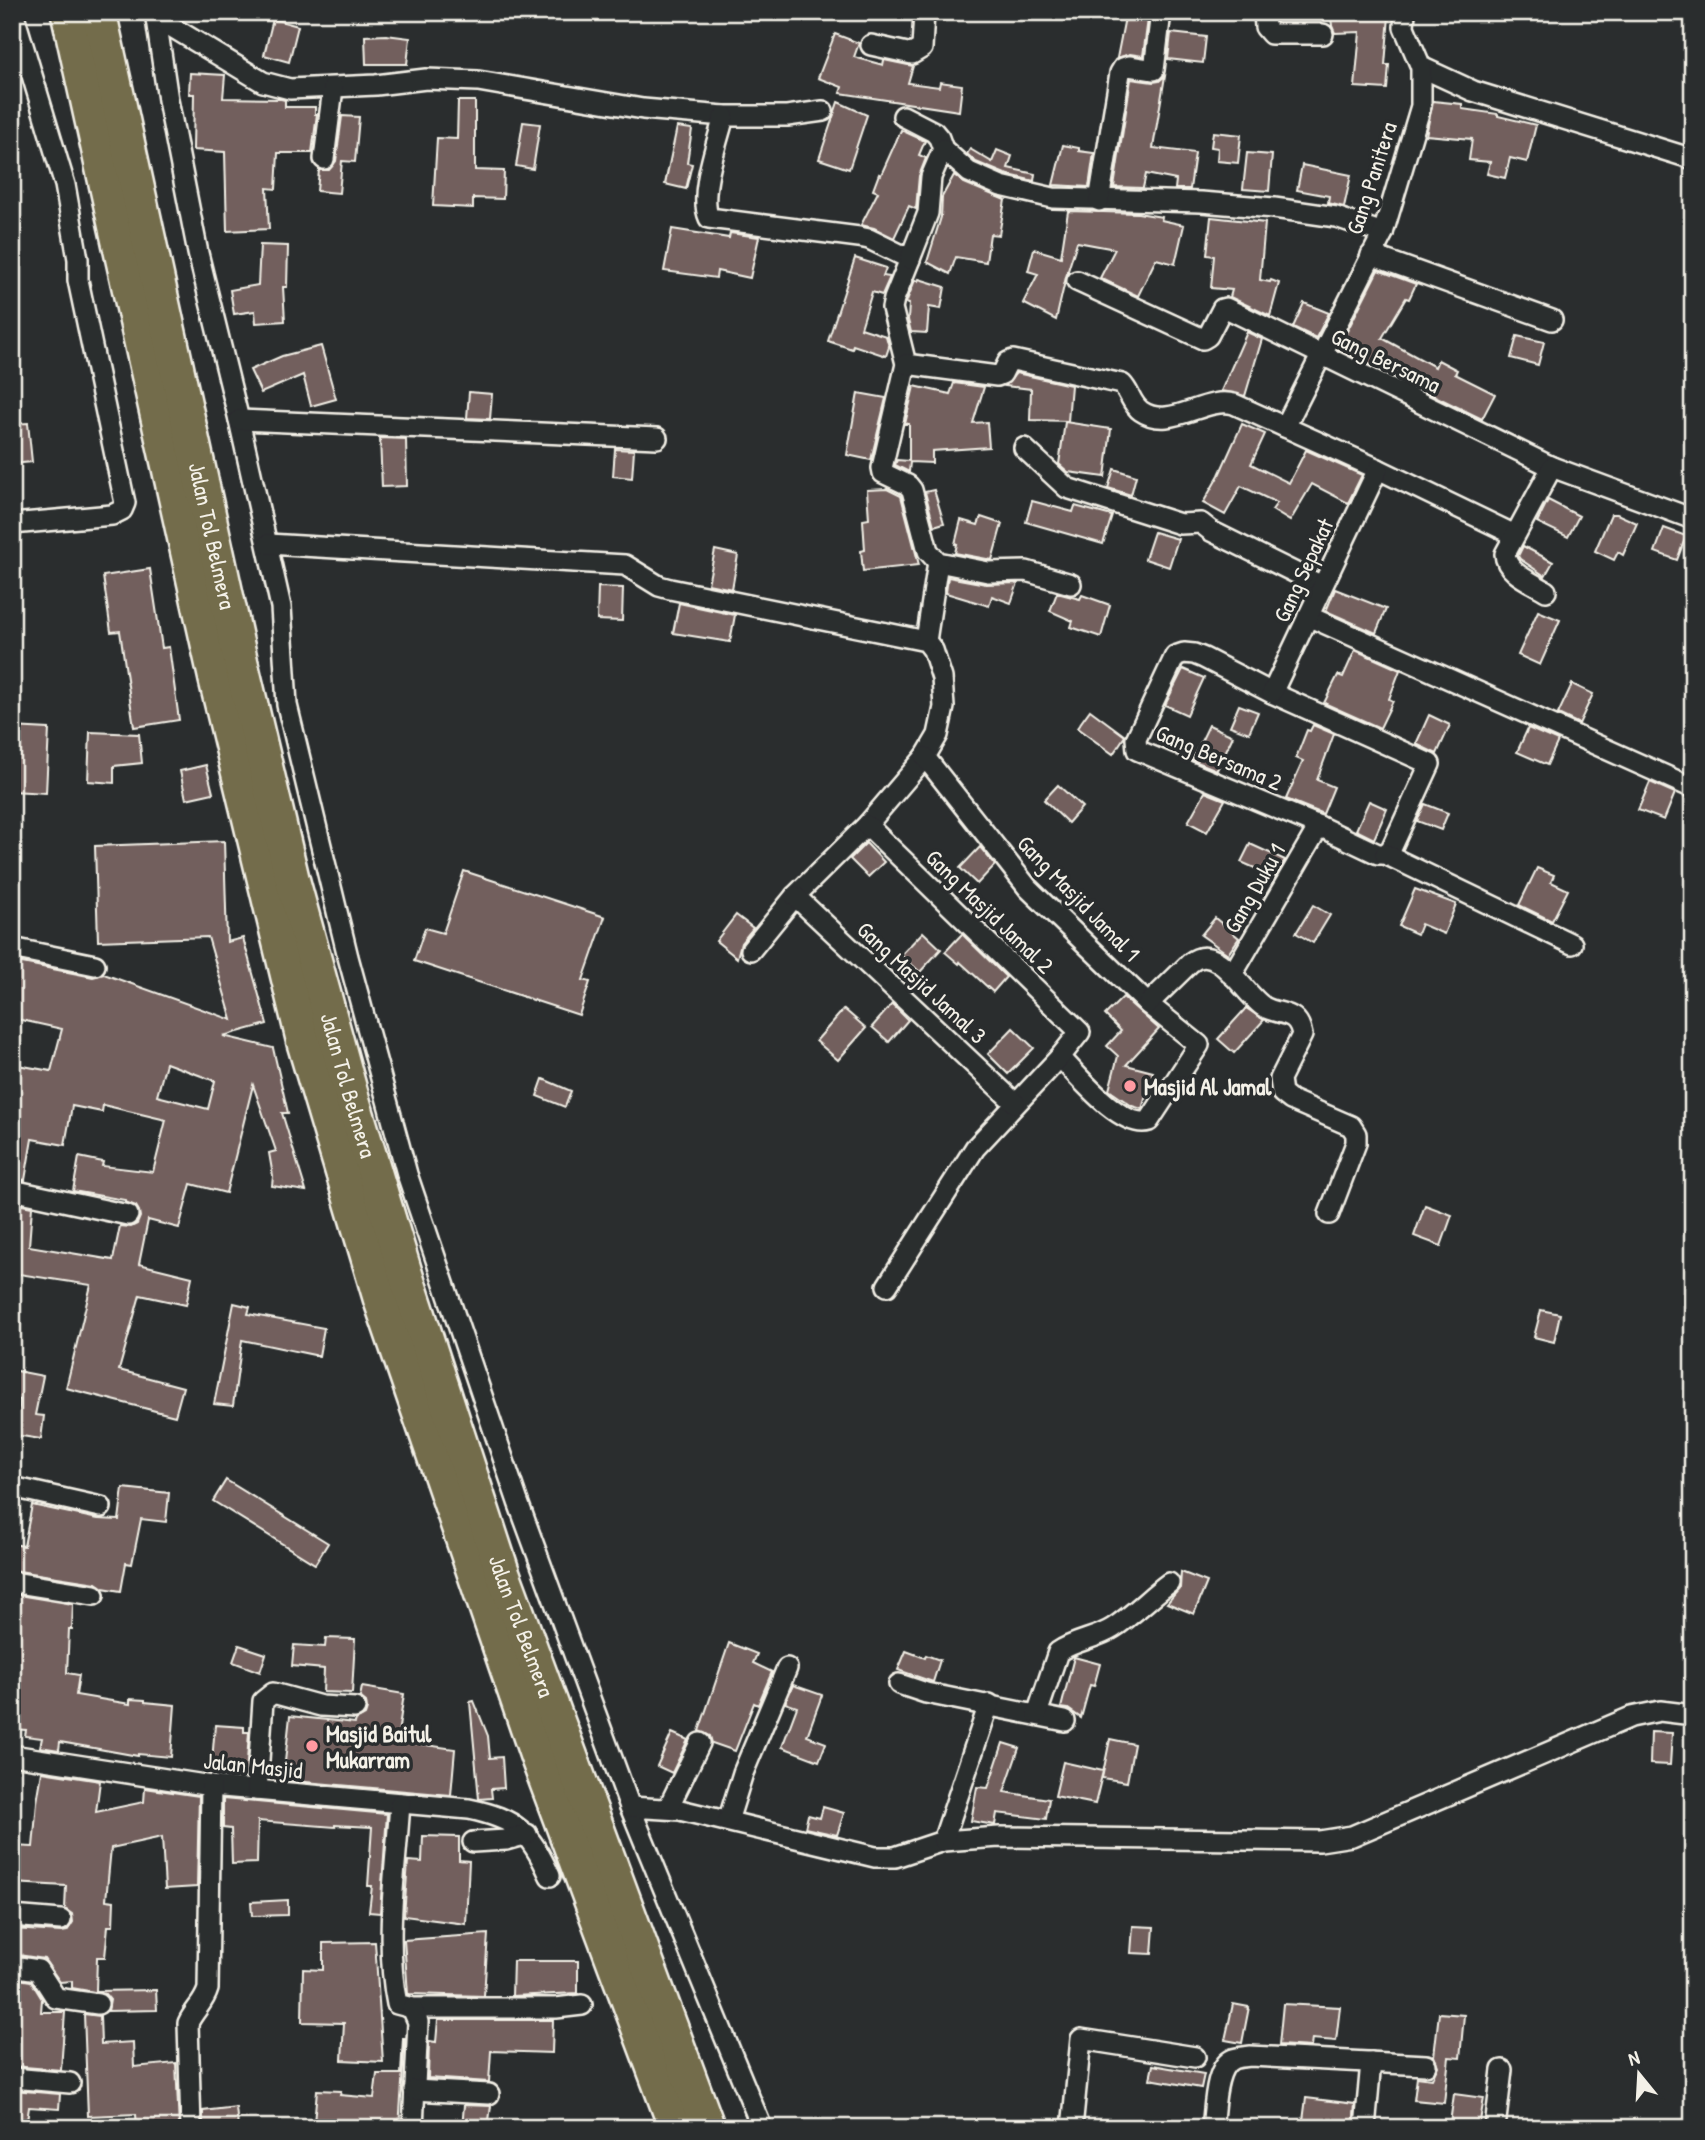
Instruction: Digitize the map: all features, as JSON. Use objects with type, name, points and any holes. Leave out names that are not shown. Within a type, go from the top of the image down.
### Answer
[{"type":"highway","name":"Jalan Tol Belmera","points":[[68,12],[216,680],[304,1043],[381,1301],[533,1746],[676,2128]]},
{"type":"highway","name":"Jalan Tol Belmera","points":[[99,12],[241,663],[292,878],[353,1101],[407,1279],[502,1571],[708,2128]]},
{"type":"street","points":[[12,524],[112,514],[122,510],[125,503],[78,280],[78,258],[65,185],[13,12]]},
{"type":"street","points":[[872,45],[912,54],[918,52],[922,48],[924,12]]},
{"type":"street","points":[[1099,201],[1120,73],[1123,68],[1129,66],[1154,70],[1161,12]]},
{"type":"street","points":[[1264,12],[1265,27],[1271,34],[1323,34]]},
{"type":"street","name":"Gang Panitera","points":[[1285,427],[1383,233],[1421,106],[1421,67],[1404,27],[1405,12]]},
{"type":"street","points":[[156,15],[263,82],[290,89],[333,88],[426,79],[478,81],[643,109],[724,116],[787,116],[823,111]]},
{"type":"street","points":[[156,15],[168,100],[198,253],[281,607],[287,705],[348,957],[407,1174],[518,1502],[630,1807],[710,2014],[762,2128]]},
{"type":"street","points":[[1421,67],[1473,91],[1693,159]]},
{"type":"street","points":[[324,159],[333,88]]},
{"type":"street","points":[[724,116],[706,193],[705,209],[709,218],[869,239],[910,259]]},
{"type":"street","points":[[902,116],[934,132],[943,149],[969,172],[1001,186],[1053,198],[1201,202],[1275,208],[1336,216],[1383,233]]},
{"type":"street","points":[[943,149],[931,177],[928,213],[892,309],[906,364],[883,473],[908,485],[912,490],[928,551],[938,562],[989,572],[1026,571],[1071,584]]},
{"type":"street","points":[[1371,255],[1552,320]]},
{"type":"street","name":"Gang Bersama","points":[[1077,281],[1203,339],[1208,337],[1222,309],[1226,308],[1552,467],[1693,519]]},
{"type":"street","points":[[906,364],[997,376],[1002,374],[1008,362],[1013,360],[1122,384],[1133,404],[1142,412],[1155,417],[1227,402],[1378,469],[1515,535]]},
{"type":"street","points":[[239,420],[657,438]]},
{"type":"street","points":[[1024,449],[1067,488],[1180,524],[1201,523],[1211,531],[1322,586]]},
{"type":"street","points":[[1546,591],[1510,568],[1505,554],[1552,467]]},
{"type":"street","name":"Gang Sepakat","points":[[1272,693],[1378,469]]},
{"type":"street","points":[[268,544],[625,565],[659,586],[670,589],[926,641],[933,650],[942,678],[944,706],[938,734],[925,757],[867,825],[795,896],[751,950]]},
{"type":"street","points":[[926,641],[938,562]]},
{"type":"street","points":[[1308,615],[1693,788]]},
{"type":"street","name":"Gang Bersama 2","points":[[1194,654],[1272,693],[1430,764],[1391,849],[1385,854],[1378,854],[1319,826],[1137,750],[1136,739],[1175,656],[1194,654]]},
{"type":"street","name":"Gang Masjid Jamal 1","points":[[925,757],[1028,888],[1148,1004],[1199,1045],[1149,1121],[1140,1124],[1123,1118],[1060,1058]]},
{"type":"street","name":"Gang Masjid Jamal 2","points":[[867,825],[1080,1032],[1060,1058]]},
{"type":"street","name":"Gang Duku 1","points":[[1232,975],[1319,826]]},
{"type":"street","points":[[1385,854],[1572,944]]},
{"type":"street","name":"Gang Masjid Jamal 3","points":[[795,896],[1015,1103]]},
{"type":"street","points":[[12,948],[95,965]]},
{"type":"street","points":[[1148,1004],[1197,957],[1207,956],[1221,964],[1265,1007],[1295,1019],[1301,1035],[1280,1079],[1282,1093],[1291,1100],[1351,1126],[1356,1135],[1356,1143],[1329,1214]]},
{"type":"street","points":[[887,1286],[975,1147],[1060,1058]]},
{"type":"street","points":[[12,1190],[128,1215]]},
{"type":"street","points":[[12,1487],[101,1507]]},
{"type":"street","points":[[12,1582],[94,1595]]},
{"type":"street","points":[[1037,1714],[1058,1652],[1084,1638],[1102,1634],[1115,1627],[1169,1583]]},
{"type":"street","points":[[728,1821],[743,1773],[787,1668]]},
{"type":"street","points":[[899,1684],[926,1693],[1065,1721]]},
{"type":"street","points":[[257,1790],[263,1701],[273,1693],[321,1706],[355,1707]]},
{"type":"street","points":[[943,1841],[989,1704]]},
{"type":"street","points":[[630,1807],[668,1808],[875,1857],[895,1857],[943,1841],[999,1838],[1320,1841],[1352,1836],[1630,1717],[1660,1712],[1693,1715]]},
{"type":"street","points":[[668,1808],[700,1743]]},
{"type":"street","name":"Jalan Masjid","points":[[12,1755],[211,1786],[470,1809],[496,1815],[527,1834]]},
{"type":"street","points":[[191,2128],[188,2023],[193,2012],[205,2000],[208,1989],[211,1786]]},
{"type":"street","points":[[400,1803],[392,1919],[397,2004],[412,2008],[556,2008],[582,2005]]},
{"type":"street","points":[[473,1842],[506,1840],[527,1834],[540,1853],[550,1876]]},
{"type":"street","points":[[12,1916],[61,1920]]},
{"type":"street","points":[[12,1966],[38,1970],[56,1998],[98,2004]]},
{"type":"street","points":[[412,2008],[418,2022],[413,2128]]},
{"type":"street","points":[[1072,2128],[1081,2039],[1195,2057]]},
{"type":"street","points":[[1212,2128],[1222,2069],[1236,2058],[1250,2056],[1426,2065]]},
{"type":"street","points":[[1365,2128],[1371,2062]]},
{"type":"street","points":[[1495,2128],[1502,2070]]},
{"type":"street","points":[[12,2078],[70,2083]]},
{"type":"street","points":[[414,2090],[489,2094]]},
{"type":"building","points":[[1126,12],[1149,12],[1143,56],[1130,54],[1117,58]]},
{"type":"building","points":[[1365,14],[1389,16],[1385,65],[1389,65],[1387,89],[1355,87],[1360,32],[1335,33],[1332,26],[1331,17]]},
{"type":"building","points":[[273,19],[298,26],[289,62],[264,55]]},
{"type":"building","points":[[1171,33],[1206,37],[1203,63],[1168,59]]},
{"type":"building","points":[[835,34],[859,43],[854,57],[883,65],[884,60],[913,66],[908,83],[939,87],[940,82],[962,85],[959,111],[840,93],[842,87],[818,78]]},
{"type":"building","points":[[365,36],[410,38],[407,64],[366,64]]},
{"type":"building","points":[[190,73],[225,75],[223,98],[281,99],[285,100],[285,107],[315,107],[317,114],[312,153],[278,153],[276,189],[267,188],[269,229],[227,231],[225,152],[193,150],[194,94],[189,94]]},
{"type":"building","points":[[1165,76],[1153,148],[1195,153],[1190,189],[1175,189],[1176,180],[1146,174],[1143,188],[1114,187],[1131,79],[1153,82]]},
{"type":"building","points":[[458,101],[475,101],[475,170],[504,171],[503,199],[473,198],[473,208],[433,206],[437,138],[457,139]]},
{"type":"building","points":[[1433,101],[1462,104],[1462,109],[1498,114],[1536,125],[1527,162],[1510,158],[1505,178],[1487,174],[1490,162],[1469,160],[1472,139],[1426,135]]},
{"type":"building","points":[[838,102],[867,115],[849,169],[819,159]]},
{"type":"building","points":[[342,116],[359,117],[355,162],[342,161],[339,193],[317,191],[319,170],[329,170],[336,161]]},
{"type":"building","points":[[523,122],[540,124],[533,169],[516,166]]},
{"type":"building","points":[[677,127],[692,129],[687,163],[692,164],[686,189],[665,184]]},
{"type":"building","points":[[901,130],[925,141],[919,155],[926,158],[919,176],[916,209],[909,206],[894,238],[861,225],[878,192],[873,190],[879,174],[881,175]]},
{"type":"building","points":[[1213,132],[1241,135],[1238,163],[1217,161],[1218,148],[1211,147]]},
{"type":"building","points":[[1063,145],[1094,153],[1089,187],[1053,185]]},
{"type":"building","points":[[970,149],[992,162],[997,150],[1012,156],[1008,168],[1035,174],[1034,181],[1005,174],[976,162],[967,154]]},
{"type":"building","points":[[1247,153],[1272,155],[1269,191],[1243,189]]},
{"type":"building","points":[[1302,165],[1351,175],[1344,207],[1328,203],[1329,196],[1297,190]]},
{"type":"building","points":[[954,175],[964,183],[1005,200],[999,235],[990,234],[986,262],[956,257],[950,274],[927,262],[941,217],[942,197]]},
{"type":"building","points":[[1068,211],[1138,213],[1162,217],[1161,220],[1184,225],[1175,264],[1156,259],[1138,296],[1100,278],[1115,249],[1077,242],[1056,320],[1023,303],[1038,274],[1028,271],[1034,249],[1061,257]]},
{"type":"building","points":[[1211,217],[1265,223],[1260,280],[1279,283],[1270,316],[1230,297],[1232,290],[1211,288],[1214,256],[1207,255]]},
{"type":"building","points":[[672,229],[729,238],[730,233],[759,237],[750,278],[717,271],[716,278],[664,271]]},
{"type":"building","points":[[260,245],[288,246],[287,287],[283,287],[285,321],[256,323],[255,311],[234,314],[230,290],[258,285]]},
{"type":"building","points":[[855,258],[886,268],[883,276],[890,277],[882,295],[872,292],[861,328],[886,336],[889,347],[886,356],[853,345],[852,349],[828,341]]},
{"type":"building","points":[[1378,270],[1416,284],[1382,338],[1435,367],[1438,360],[1457,370],[1455,374],[1495,394],[1482,419],[1338,349]]},
{"type":"building","points":[[915,280],[945,287],[941,309],[929,307],[927,333],[911,332],[908,320],[909,304],[906,303]]},
{"type":"building","points":[[1304,303],[1329,313],[1316,338],[1293,327]]},
{"type":"building","points":[[1247,332],[1262,339],[1245,396],[1221,391]]},
{"type":"building","points":[[1517,336],[1544,342],[1538,365],[1511,358]]},
{"type":"building","points":[[321,346],[336,399],[311,406],[303,375],[261,393],[250,370],[282,356]]},
{"type":"building","points":[[1016,373],[1071,385],[1068,421],[1030,420],[1031,389],[1005,386]]},
{"type":"building","points":[[954,383],[984,387],[973,423],[987,422],[989,447],[932,451],[932,463],[910,462],[909,472],[895,465],[897,460],[909,461],[909,424],[905,424],[914,386],[950,394]]},
{"type":"building","points":[[469,392],[492,394],[490,419],[467,418]]},
{"type":"building","points":[[858,393],[886,398],[871,460],[847,455]]},
{"type":"building","points":[[1065,422],[1111,429],[1105,477],[1068,472],[1059,464]]},
{"type":"building","points":[[28,423],[32,462],[12,464],[12,424]]},
{"type":"building","points":[[1242,424],[1265,434],[1251,464],[1289,483],[1306,450],[1362,475],[1348,503],[1312,484],[1290,521],[1272,510],[1277,503],[1241,486],[1225,515],[1203,503]]},
{"type":"building","points":[[380,438],[406,439],[407,486],[382,487]]},
{"type":"building","points":[[615,449],[634,450],[632,478],[613,476]]},
{"type":"building","points":[[1114,469],[1136,476],[1131,495],[1108,488]]},
{"type":"building","points":[[887,489],[901,496],[919,565],[863,571],[863,520],[869,519],[867,490]]},
{"type":"building","points":[[934,490],[944,523],[934,526],[925,492]]},
{"type":"building","points":[[1548,500],[1579,516],[1568,537],[1537,522]]},
{"type":"building","points":[[1032,501],[1073,512],[1075,506],[1112,516],[1103,544],[1026,522]]},
{"type":"building","points":[[1611,514],[1637,523],[1623,555],[1618,552],[1614,560],[1595,551]]},
{"type":"building","points":[[981,517],[1002,524],[992,560],[955,553],[961,520],[978,525]]},
{"type":"building","points":[[1664,528],[1686,536],[1677,560],[1655,552]]},
{"type":"building","points":[[1154,532],[1178,539],[1169,567],[1145,559]]},
{"type":"building","points":[[1523,546],[1553,562],[1545,576],[1520,559],[1518,556]]},
{"type":"building","points":[[715,550],[738,555],[732,589],[708,584]]},
{"type":"building","points":[[150,569],[162,648],[169,647],[179,720],[134,727],[120,631],[111,632],[103,576]]},
{"type":"building","points":[[948,577],[986,584],[1018,583],[1011,603],[992,596],[989,606],[946,593]]},
{"type":"building","points":[[598,587],[623,588],[622,621],[597,620]]},
{"type":"building","points":[[1335,589],[1386,609],[1376,633],[1326,611]]},
{"type":"building","points":[[1057,593],[1080,599],[1082,595],[1110,605],[1101,637],[1071,627],[1073,621],[1050,611]]},
{"type":"building","points":[[679,603],[735,615],[730,642],[673,633]]},
{"type":"building","points":[[1538,611],[1560,620],[1540,665],[1518,655]]},
{"type":"building","points":[[1355,650],[1400,670],[1389,699],[1393,701],[1380,728],[1324,703],[1338,675],[1343,677]]},
{"type":"building","points":[[1183,669],[1204,678],[1187,715],[1165,705]]},
{"type":"building","points":[[1572,684],[1593,694],[1579,724],[1558,714]]},
{"type":"building","points":[[1239,705],[1258,712],[1249,733],[1230,726]]},
{"type":"building","points":[[1090,710],[1125,736],[1113,754],[1077,728]]},
{"type":"building","points":[[1429,715],[1450,725],[1437,754],[1416,744]]},
{"type":"building","points":[[1209,725],[1233,736],[1217,770],[1192,760]]},
{"type":"building","points":[[1313,725],[1334,734],[1317,780],[1334,787],[1323,814],[1286,799],[1303,761],[1296,758],[1307,730],[1310,731]]},
{"type":"building","points":[[12,727],[49,729],[46,793],[12,791]]},
{"type":"building","points":[[1528,728],[1558,741],[1547,765],[1517,752]]},
{"type":"building","points":[[90,732],[139,734],[142,763],[114,766],[114,783],[88,781]]},
{"type":"building","points":[[206,765],[213,793],[186,799],[180,771]]},
{"type":"building","points":[[1650,782],[1675,793],[1664,820],[1638,810]]},
{"type":"building","points":[[1058,785],[1082,807],[1068,823],[1044,800]]},
{"type":"building","points":[[1205,792],[1225,800],[1207,832],[1188,822]]},
{"type":"building","points":[[1369,801],[1387,809],[1374,839],[1356,830]]},
{"type":"building","points":[[1425,804],[1448,813],[1441,830],[1417,821]]},
{"type":"building","points":[[224,841],[227,942],[243,938],[267,1024],[223,1036],[273,1048],[288,1113],[282,1113],[306,1191],[272,1186],[269,1153],[276,1151],[253,1085],[226,1193],[191,1184],[179,1228],[148,1220],[139,1264],[192,1277],[186,1305],[140,1295],[119,1370],[183,1387],[175,1416],[66,1388],[91,1285],[12,1273],[12,1203],[32,1207],[29,1246],[113,1260],[120,1226],[131,1227],[137,1224],[139,1211],[125,1200],[73,1191],[79,1157],[103,1162],[102,1166],[153,1172],[166,1120],[103,1105],[102,1112],[72,1106],[65,1145],[32,1139],[25,1180],[12,1178],[12,1064],[51,1071],[62,1029],[12,1018],[12,961],[93,977],[104,974],[232,1020],[208,937],[98,941],[95,846]],"holes":[[[166,1063],[215,1081],[208,1109],[157,1096]]]},
{"type":"building","points":[[866,843],[884,862],[868,877],[850,859]]},
{"type":"building","points":[[1250,844],[1285,860],[1275,877],[1241,862]]},
{"type":"building","points":[[980,847],[995,865],[977,884],[960,868]]},
{"type":"building","points":[[1537,868],[1554,875],[1551,882],[1568,890],[1552,921],[1519,905]]},
{"type":"building","points":[[464,871],[605,917],[583,980],[590,982],[579,1015],[414,961],[425,928],[443,933]]},
{"type":"building","points":[[1415,889],[1456,904],[1444,934],[1421,924],[1417,934],[1399,926]]},
{"type":"building","points":[[1313,905],[1330,915],[1313,943],[1296,933]]},
{"type":"building","points":[[736,915],[753,928],[741,943],[737,958],[716,941]]},
{"type":"building","points":[[1215,918],[1239,938],[1228,954],[1201,935]]},
{"type":"building","points":[[923,932],[941,949],[920,972],[901,955]]},
{"type":"building","points":[[962,934],[1006,977],[993,992],[945,952]]},
{"type":"building","points":[[1123,997],[1159,1029],[1126,1065],[1153,1072],[1142,1109],[1132,1106],[1109,1090],[1118,1056],[1107,1046],[1121,1031],[1105,1015]]},
{"type":"building","points":[[892,1004],[908,1020],[889,1042],[872,1027]]},
{"type":"building","points":[[1246,1008],[1264,1020],[1234,1053],[1218,1039]]},
{"type":"building","points":[[844,1009],[866,1028],[838,1060],[816,1041]]},
{"type":"building","points":[[1013,1028],[1034,1048],[1008,1074],[988,1054]]},
{"type":"building","points":[[543,1079],[571,1091],[565,1107],[537,1096]]},
{"type":"building","points":[[1425,1205],[1452,1215],[1441,1246],[1414,1236]]},
{"type":"building","points":[[234,1303],[250,1307],[248,1314],[324,1328],[319,1356],[242,1340],[233,1406],[214,1404]]},
{"type":"building","points":[[1541,1310],[1560,1314],[1554,1342],[1534,1337]]},
{"type":"building","points":[[12,1370],[43,1376],[35,1415],[44,1416],[41,1439],[15,1435],[20,1400],[12,1398]]},
{"type":"building","points":[[226,1480],[328,1543],[315,1564],[213,1501]]},
{"type":"building","points":[[123,1488],[169,1493],[166,1522],[141,1519],[132,1564],[126,1563],[121,1591],[103,1588],[96,1583],[12,1570],[12,1544],[24,1546],[32,1505],[98,1519],[119,1520]]},
{"type":"building","points":[[1181,1572],[1207,1582],[1194,1614],[1167,1603],[1180,1588]]},
{"type":"building","points":[[12,1594],[73,1604],[67,1673],[79,1675],[76,1695],[130,1704],[130,1699],[175,1705],[171,1757],[138,1756],[60,1742],[59,1750],[40,1747],[42,1738],[25,1736],[26,1730],[12,1729]]},
{"type":"building","points":[[326,1638],[355,1639],[352,1693],[323,1692],[324,1669],[292,1666],[294,1645],[325,1647]]},
{"type":"building","points":[[729,1643],[757,1654],[753,1663],[772,1672],[758,1705],[754,1703],[735,1751],[712,1743],[710,1736],[699,1731]]},
{"type":"building","points":[[239,1645],[266,1654],[260,1672],[233,1662]]},
{"type":"building","points":[[906,1651],[940,1660],[933,1682],[898,1670]]},
{"type":"building","points":[[1074,1657],[1100,1664],[1094,1686],[1090,1685],[1081,1718],[1068,1709],[1061,1708]]},
{"type":"building","points":[[793,1685],[822,1695],[807,1736],[826,1743],[819,1761],[782,1747],[797,1707],[785,1703]]},
{"type":"building","points":[[362,1687],[404,1694],[397,1741],[455,1749],[451,1795],[283,1780],[290,1716],[355,1723],[365,1715],[367,1709],[366,1702],[360,1697]]},
{"type":"building","points":[[474,1701],[488,1736],[490,1758],[502,1757],[504,1788],[491,1789],[492,1798],[479,1799],[470,1702]]},
{"type":"building","points":[[215,1725],[244,1727],[244,1732],[249,1732],[246,1777],[211,1774]]},
{"type":"building","points":[[1651,1732],[1672,1733],[1670,1765],[1650,1764]]},
{"type":"building","points":[[672,1733],[688,1740],[672,1773],[657,1766]]},
{"type":"building","points":[[1110,1739],[1134,1744],[1127,1782],[1102,1778]]},
{"type":"building","points":[[1003,1743],[1019,1748],[1004,1792],[1049,1799],[1046,1819],[997,1813],[995,1825],[971,1821],[977,1787],[988,1788]]},
{"type":"building","points":[[1063,1762],[1103,1771],[1095,1804],[1055,1796]]},
{"type":"building","points":[[42,1772],[100,1781],[96,1812],[144,1802],[145,1788],[199,1796],[197,1887],[165,1889],[162,1837],[111,1848],[106,1900],[114,1901],[113,1926],[108,1926],[105,1957],[97,1957],[96,1991],[156,1990],[157,2010],[108,2011],[110,2000],[105,1994],[72,1988],[72,1981],[60,1982],[44,1959],[12,1954],[12,1929],[61,1932],[67,1931],[73,1922],[72,1914],[65,1909],[66,1886],[12,1883],[12,1846],[33,1847]]},
{"type":"building","points":[[223,1799],[387,1814],[380,1913],[369,1912],[372,1827],[258,1821],[257,1863],[232,1864],[231,1829],[223,1828]]},
{"type":"building","points":[[823,1807],[844,1813],[837,1835],[805,1828],[808,1815],[820,1818]]},
{"type":"building","points":[[423,1836],[459,1837],[459,1860],[469,1861],[466,1924],[404,1916],[408,1861],[422,1862]]},
{"type":"building","points":[[288,1900],[288,1915],[252,1916],[251,1902]]},
{"type":"building","points":[[1133,1926],[1154,1927],[1152,1954],[1131,1953]]},
{"type":"building","points":[[488,1934],[484,1996],[408,1994],[404,1940]]},
{"type":"building","points":[[375,1942],[383,2062],[342,2060],[344,2023],[302,2022],[303,1969],[323,1970],[323,1943]]},
{"type":"building","points":[[513,1961],[578,1961],[578,1993],[512,1996]]},
{"type":"building","points":[[12,1978],[31,1981],[42,1999],[41,2012],[65,2012],[61,2070],[12,2066],[12,2046],[15,2046],[19,2009],[12,2009]]},
{"type":"building","points":[[1233,2004],[1249,2007],[1242,2043],[1225,2040]]},
{"type":"building","points":[[1283,2004],[1340,2007],[1336,2041],[1312,2039],[1311,2047],[1279,2045]]},
{"type":"building","points":[[1439,2013],[1464,2015],[1460,2058],[1449,2057],[1444,2103],[1414,2100],[1417,2077],[1432,2079],[1438,2066],[1434,2056]]},
{"type":"building","points":[[84,2014],[100,2016],[101,2044],[133,2042],[134,2067],[176,2063],[179,2128],[137,2128],[136,2114],[88,2116]]},
{"type":"building","points":[[438,2020],[553,2020],[552,2053],[491,2051],[489,2082],[428,2078],[429,2041],[436,2042]]},
{"type":"building","points":[[403,2038],[399,2128],[341,2128],[341,2125],[314,2123],[317,2090],[341,2091],[340,2095],[374,2098],[377,2074],[401,2074]]},
{"type":"building","points":[[1153,2065],[1204,2074],[1201,2088],[1150,2079]]},
{"type":"building","points":[[12,2090],[60,2094],[59,2109],[29,2107],[26,2128],[12,2128]]},
{"type":"building","points":[[1454,2094],[1484,2098],[1479,2127],[1450,2123]]},
{"type":"building","points":[[1306,2098],[1355,2104],[1353,2128],[1302,2128]]},
{"type":"building","points":[[464,2105],[491,2106],[488,2128],[462,2128]]},
{"type":"building","points":[[236,2107],[238,2128],[203,2128],[203,2111]]},
{"type":"place","name":"Masjid Al Jamal","points":[[1130,1086]]},
{"type":"place","name":"Masjid Baitul Mukarram","points":[[312,1746]]}]
